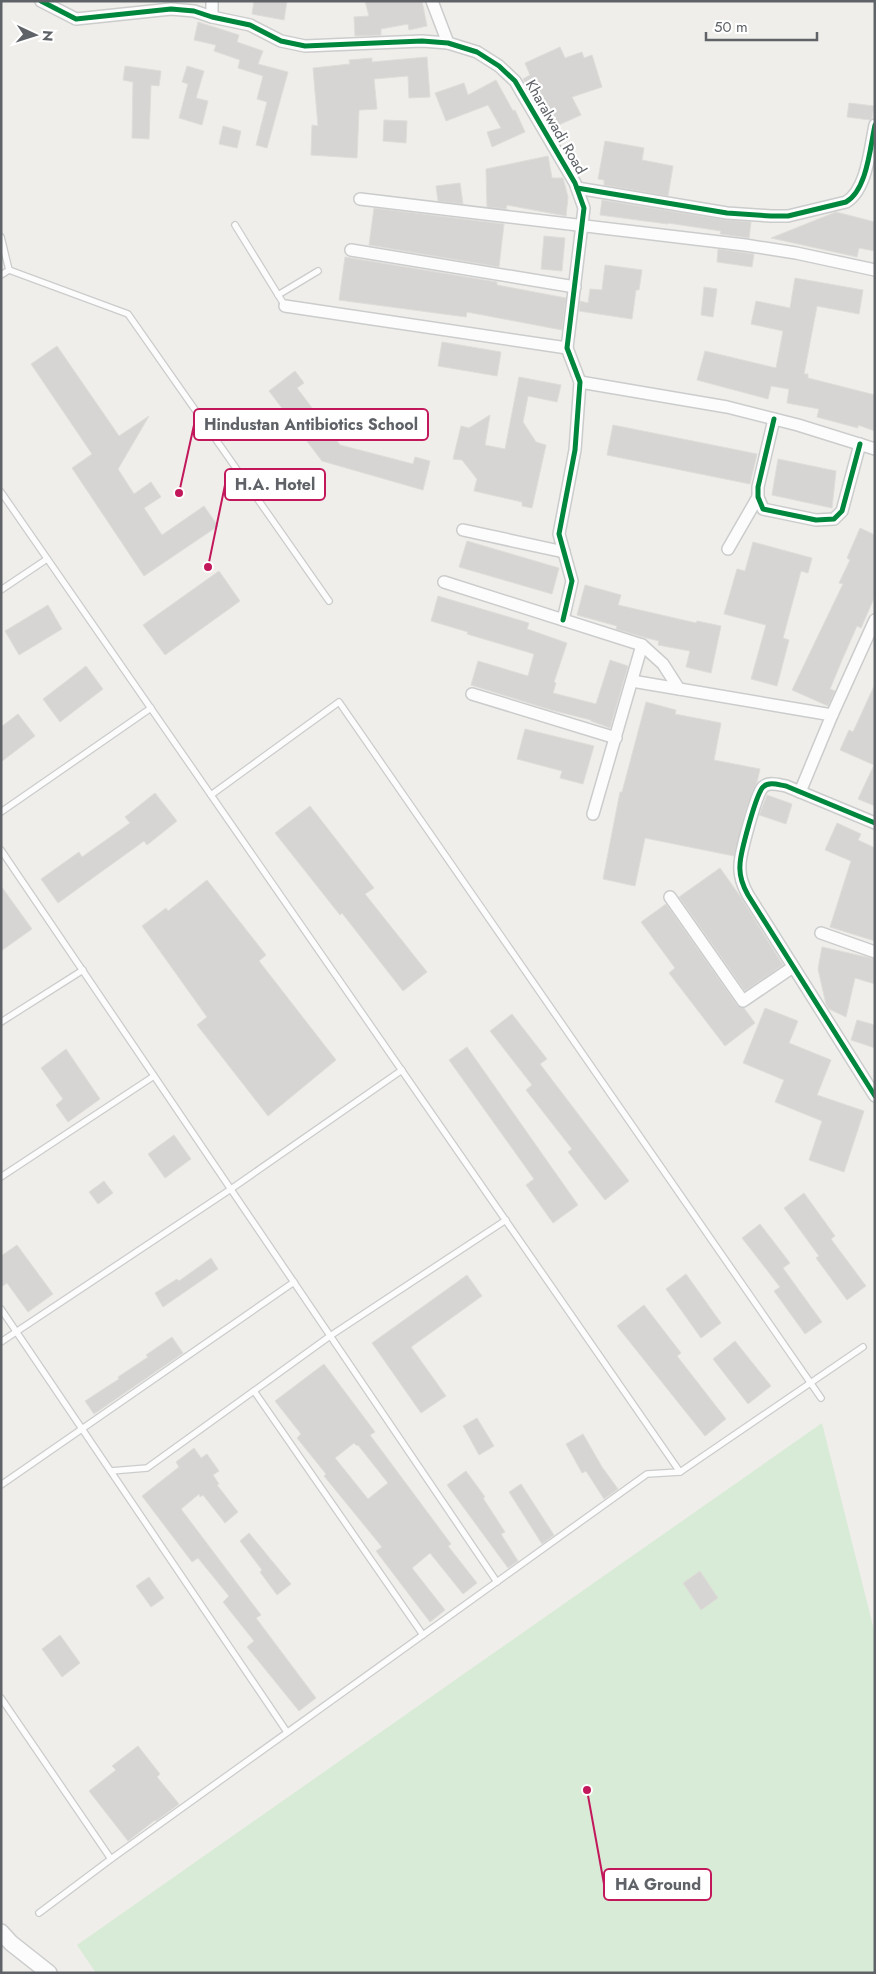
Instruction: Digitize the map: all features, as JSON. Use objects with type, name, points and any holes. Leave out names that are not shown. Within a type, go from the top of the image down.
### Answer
[{"type":"street","name":"Kharalwadi Road","points":[[41,1],[76,19],[171,9],[194,10],[212,17],[250,24],[281,42],[305,46],[422,40],[448,43],[477,52],[499,66],[515,81],[577,188],[584,208],[567,348],[580,382]]},
{"type":"street","points":[[212,1],[212,17]]},
{"type":"street","points":[[432,1],[448,43]]},
{"type":"street","points":[[577,188],[727,213],[788,216],[846,202],[854,197],[871,158],[875,125]]},
{"type":"street","points":[[360,198],[745,244],[875,270]]},
{"type":"street","points":[[351,250],[575,287]]},
{"type":"street","points":[[285,306],[567,348]]},
{"type":"street","points":[[563,620],[572,581],[559,534],[576,450],[580,382],[727,407],[875,449]]},
{"type":"street","points":[[774,419],[758,487],[758,497],[763,509],[816,520],[834,519],[842,511],[860,444]]},
{"type":"street","points":[[728,549],[758,497]]},
{"type":"street","points":[[463,530],[564,552]]},
{"type":"street","points":[[444,582],[642,645],[663,664],[679,689]]},
{"type":"street","points":[[800,792],[832,714],[875,620]]},
{"type":"street","points":[[593,814],[642,645]]},
{"type":"street","points":[[632,681],[832,714]]},
{"type":"street","points":[[472,694],[616,738]]},
{"type":"street","points":[[874,1093],[748,895],[740,876],[740,864],[755,806],[762,788],[774,784],[800,792],[875,823]]},
{"type":"street","points":[[670,897],[743,1001],[793,967]]},
{"type":"street","points":[[821,933],[875,952]]},
{"type":"street","points":[[1,1932],[11,1943],[49,1973]]},
{"type":"lane","points":[[235,225],[285,306]]},
{"type":"lane","points":[[1,237],[9,270]]},
{"type":"lane","points":[[1,276],[9,270]]},
{"type":"lane","points":[[9,270],[128,314],[329,601]]},
{"type":"lane","points":[[278,295],[318,271]]},
{"type":"lane","points":[[1,492],[680,1472]]},
{"type":"lane","points":[[1,590],[47,559]]},
{"type":"lane","points":[[211,795],[339,702],[821,1398]]},
{"type":"lane","points":[[1,812],[151,708]]},
{"type":"lane","points":[[1,850],[497,1582]]},
{"type":"lane","points":[[1,1022],[82,970]]},
{"type":"lane","points":[[1,1342],[231,1189],[402,1070]]},
{"type":"lane","points":[[1,1177],[154,1076]]},
{"type":"lane","points":[[111,1471],[146,1468],[330,1336],[506,1220]]},
{"type":"lane","points":[[1,1484],[294,1282]]},
{"type":"lane","points":[[1,1309],[287,1732]]},
{"type":"lane","points":[[38,1913],[110,1859],[647,1474],[680,1472],[863,1347]]},
{"type":"lane","points":[[254,1391],[423,1635]]},
{"type":"lane","points":[[1,1698],[110,1859]]},
{"type":"green space","points":[[822,1423],[875,1634],[875,1973],[96,1973],[77,1945]]},
{"type":"building","points":[[254,1],[287,1],[284,20],[252,14]]},
{"type":"building","points":[[365,1],[422,1],[427,26],[409,30],[408,24],[381,29],[381,35],[355,36],[354,17],[369,16]]},
{"type":"building","points":[[198,22],[239,35],[237,42],[263,51],[258,64],[288,72],[267,148],[256,145],[267,102],[257,99],[263,76],[238,68],[240,60],[214,51],[216,45],[194,40]]},
{"type":"building","points":[[560,47],[565,58],[582,52],[584,58],[592,55],[602,87],[572,97],[581,115],[552,128],[545,113],[543,114],[523,79],[530,75],[525,63]]},
{"type":"building","points":[[427,57],[430,97],[409,98],[408,76],[374,79],[377,109],[359,110],[357,158],[311,155],[312,125],[318,126],[313,68],[350,64],[349,60],[372,58],[372,62]]},
{"type":"building","points":[[125,66],[161,71],[159,86],[151,85],[149,139],[132,138],[133,82],[123,80]]},
{"type":"building","points":[[187,66],[204,71],[196,98],[208,101],[202,125],[179,118],[188,84],[182,82]]},
{"type":"building","points":[[496,80],[513,111],[515,110],[525,132],[492,147],[487,132],[501,128],[488,105],[446,121],[435,93],[464,83],[468,95]]},
{"type":"building","points":[[849,103],[874,106],[872,118],[870,120],[847,117]]},
{"type":"building","points":[[384,120],[407,121],[406,143],[383,141]]},
{"type":"building","points":[[223,126],[241,131],[237,148],[219,144]]},
{"type":"building","points":[[605,141],[644,148],[642,160],[673,166],[668,196],[604,185],[604,180],[598,179]]},
{"type":"building","points":[[548,156],[552,178],[563,178],[568,197],[566,216],[507,205],[506,209],[487,207],[486,169]]},
{"type":"building","points":[[460,183],[463,204],[438,201],[436,186]]},
{"type":"building","points":[[602,200],[726,220],[751,222],[749,238],[720,234],[721,231],[600,215]]},
{"type":"building","points":[[374,208],[504,224],[499,267],[369,245]]},
{"type":"building","points":[[836,212],[875,222],[875,251],[859,248],[857,257],[771,238]]},
{"type":"building","points":[[544,236],[565,238],[562,271],[541,269]]},
{"type":"building","points":[[718,249],[754,254],[752,267],[717,262]]},
{"type":"building","points":[[345,257],[497,282],[497,285],[566,298],[562,330],[467,312],[466,317],[339,300]]},
{"type":"building","points":[[605,265],[642,270],[639,290],[636,290],[632,319],[579,311],[580,301],[588,303],[590,289],[602,290]]},
{"type":"building","points":[[795,278],[863,290],[859,314],[817,306],[804,374],[808,374],[808,378],[875,395],[875,431],[858,425],[858,428],[817,417],[819,409],[787,403],[789,389],[771,386],[768,399],[697,380],[705,351],[776,368],[783,331],[751,324],[756,301],[790,308]]},
{"type":"building","points":[[704,287],[717,289],[713,317],[701,315]]},
{"type":"building","points":[[442,342],[501,352],[497,376],[438,366]]},
{"type":"building","points":[[57,346],[119,436],[149,416],[118,469],[134,494],[151,482],[161,497],[144,508],[162,535],[204,506],[218,526],[144,576],[72,468],[92,454],[31,364]]},
{"type":"building","points":[[295,371],[304,383],[297,388],[340,445],[413,464],[415,457],[430,461],[423,490],[322,461],[269,391]]},
{"type":"building","points":[[519,377],[561,385],[557,402],[528,396],[523,422],[536,442],[546,445],[532,508],[522,506],[522,502],[474,491],[477,479],[462,460],[453,459],[461,426],[469,428],[490,415],[485,445],[505,449]]},
{"type":"building","points":[[613,425],[757,454],[750,484],[607,455]]},
{"type":"building","points":[[778,459],[836,471],[832,508],[772,495]]},
{"type":"building","points":[[860,528],[875,535],[875,596],[861,628],[857,626],[842,660],[830,689],[835,691],[828,706],[792,690],[843,584],[839,583],[850,560],[847,558]]},
{"type":"building","points":[[467,541],[559,568],[552,594],[459,567]]},
{"type":"building","points":[[753,542],[812,558],[808,573],[801,571],[783,638],[789,640],[777,686],[751,679],[766,625],[724,614],[737,569],[745,571]]},
{"type":"building","points":[[219,571],[240,601],[165,655],[143,625]]},
{"type":"building","points":[[585,585],[621,595],[618,605],[696,623],[697,621],[721,626],[711,673],[686,667],[690,651],[658,645],[659,641],[616,629],[617,626],[577,615]]},
{"type":"building","points":[[438,596],[529,623],[527,629],[567,643],[554,682],[556,683],[553,693],[596,704],[610,660],[628,666],[610,728],[591,720],[551,710],[471,685],[478,661],[528,676],[534,654],[431,621]]},
{"type":"building","points":[[48,605],[62,629],[19,655],[5,631]]},
{"type":"building","points":[[86,666],[103,689],[60,722],[43,699]]},
{"type":"building","points":[[875,684],[875,806],[858,799],[874,765],[840,750],[849,730],[853,732]]},
{"type":"building","points":[[646,702],[676,710],[675,714],[721,723],[714,760],[760,769],[746,809],[734,856],[645,838],[635,886],[603,879],[620,792],[622,792]]},
{"type":"building","points":[[18,714],[35,736],[1,762],[1,727]]},
{"type":"building","points":[[525,729],[594,746],[583,784],[560,778],[562,771],[517,759]]},
{"type":"building","points":[[155,793],[177,821],[147,845],[144,841],[58,903],[41,879],[79,852],[82,857],[130,823],[125,817]]},
{"type":"building","points":[[767,795],[792,804],[786,824],[759,815]]},
{"type":"building","points":[[310,806],[374,888],[365,894],[427,972],[403,991],[342,913],[340,915],[275,833]]},
{"type":"building","points":[[837,823],[861,834],[858,840],[875,848],[875,941],[830,927],[851,861],[825,850]]},
{"type":"building","points":[[720,868],[740,896],[783,965],[745,991],[679,897]]},
{"type":"building","points":[[207,880],[266,955],[259,961],[336,1060],[268,1116],[197,1025],[207,1017],[142,926],[166,908],[168,911]]},
{"type":"building","points":[[1,886],[32,929],[1,951]]},
{"type":"building","points":[[666,904],[737,1005],[744,1008],[755,1023],[725,1046],[669,973],[675,968],[641,922]]},
{"type":"building","points":[[822,947],[875,959],[875,984],[855,978],[846,1017],[829,1009],[826,1004],[818,969]]},
{"type":"building","points":[[765,1008],[798,1021],[789,1043],[831,1060],[817,1095],[864,1111],[844,1172],[809,1160],[822,1121],[775,1102],[784,1080],[743,1063]]},
{"type":"building","points":[[512,1014],[547,1059],[540,1064],[629,1181],[605,1200],[568,1152],[572,1149],[526,1090],[532,1085],[490,1031]]},
{"type":"building","points":[[857,1020],[875,1025],[875,1048],[851,1040]]},
{"type":"building","points":[[467,1047],[578,1205],[553,1223],[526,1185],[534,1179],[449,1060]]},
{"type":"building","points":[[66,1049],[100,1099],[68,1122],[56,1105],[63,1099],[41,1068]]},
{"type":"building","points":[[174,1135],[191,1159],[165,1178],[148,1154]]},
{"type":"building","points":[[104,1181],[113,1193],[98,1204],[89,1192]]},
{"type":"building","points":[[804,1193],[835,1236],[831,1239],[866,1286],[847,1300],[816,1258],[819,1256],[784,1208]]},
{"type":"building","points":[[760,1224],[790,1263],[783,1268],[822,1322],[805,1334],[774,1291],[780,1287],[742,1238]]},
{"type":"building","points":[[17,1245],[53,1294],[28,1312],[7,1283],[1,1287],[1,1256]]},
{"type":"building","points":[[211,1258],[218,1269],[163,1307],[155,1293],[177,1279],[179,1281]]},
{"type":"building","points":[[686,1274],[721,1323],[701,1338],[666,1289]]},
{"type":"building","points":[[467,1275],[482,1296],[411,1347],[446,1396],[421,1413],[372,1343]]},
{"type":"building","points":[[644,1305],[681,1353],[677,1356],[726,1419],[705,1436],[617,1326]]},
{"type":"building","points":[[172,1337],[183,1353],[94,1414],[85,1401],[119,1379],[118,1377],[148,1357],[146,1355]]},
{"type":"building","points":[[735,1341],[771,1386],[748,1404],[713,1359]]},
{"type":"building","points":[[324,1364],[375,1432],[370,1435],[451,1544],[448,1546],[477,1583],[463,1594],[430,1553],[412,1568],[445,1610],[430,1622],[376,1551],[382,1547],[324,1476],[326,1474],[297,1438],[301,1434],[275,1401]],"holes":[[[354,1443],[388,1483],[368,1499],[335,1458]]]},
{"type":"building","points":[[477,1418],[494,1446],[479,1455],[463,1426]]},
{"type":"building","points":[[583,1434],[602,1467],[618,1489],[604,1499],[586,1471],[582,1473],[566,1444]]},
{"type":"building","points":[[194,1448],[201,1458],[207,1454],[219,1471],[213,1475],[219,1484],[217,1485],[238,1512],[225,1523],[203,1495],[200,1497],[199,1494],[181,1509],[261,1615],[256,1618],[316,1698],[299,1711],[247,1647],[254,1641],[223,1602],[229,1596],[198,1558],[192,1562],[142,1496],[179,1467],[176,1462]]},
{"type":"building","points":[[466,1471],[485,1497],[483,1498],[505,1532],[501,1534],[518,1561],[508,1568],[447,1485]]},
{"type":"building","points":[[521,1484],[554,1535],[542,1544],[509,1492]]},
{"type":"building","points":[[249,1533],[291,1584],[277,1595],[260,1572],[262,1570],[240,1541]]},
{"type":"building","points":[[700,1571],[718,1598],[701,1610],[683,1583]]},
{"type":"building","points":[[149,1577],[164,1598],[151,1607],[136,1586]]},
{"type":"building","points":[[60,1635],[80,1663],[62,1677],[42,1649]]},
{"type":"building","points":[[138,1746],[160,1774],[157,1777],[179,1804],[128,1841],[89,1791],[116,1770],[112,1766]]},
{"type":"cycle path","points":[[41,1],[76,19],[171,9],[194,11],[250,25],[281,41],[305,46],[422,41],[448,43],[477,52],[499,66],[515,81],[575,183],[584,208],[567,348],[580,382],[575,450],[559,534],[572,581],[563,620]]},
{"type":"cycle path","points":[[577,188],[727,213],[788,216],[846,202],[853,196],[863,178],[875,125]]},
{"type":"cycle path","points":[[774,419],[758,487],[758,497],[763,509],[816,520],[834,519],[842,511],[860,444]]},
{"type":"cycle path","points":[[875,823],[786,786],[765,785],[760,792],[753,812],[743,849],[740,869],[744,888],[748,895],[875,1096]]},
{"type":"place","name":"Hindustan Antibiotics School","points":[[179,493]]},
{"type":"place","name":"H.A. Hotel","points":[[208,567]]},
{"type":"place","name":"HA Ground","points":[[587,1790]]}]
